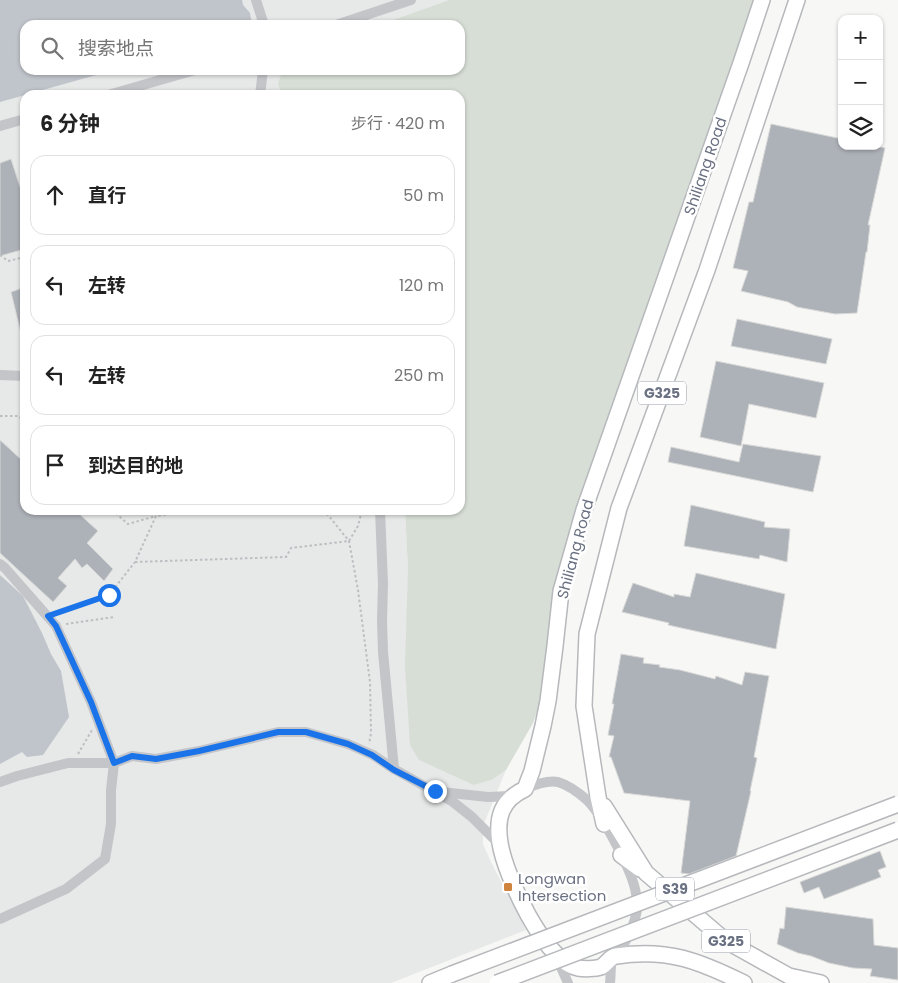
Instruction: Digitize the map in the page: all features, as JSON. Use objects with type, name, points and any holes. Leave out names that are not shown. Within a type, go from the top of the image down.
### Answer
[{"type":"highway","name":"Shiliang Road","points":[[744,983],[714,968],[688,959],[659,954],[634,954],[612,957],[600,967],[581,969],[570,966],[556,955],[526,913],[508,871],[500,845],[498,827],[506,802],[519,793],[532,771],[546,710],[556,646],[561,592],[584,510],[732,91],[762,0]]},
{"type":"highway","name":"G325","points":[[797,0],[707,270],[619,508],[587,634],[584,706],[598,797],[646,873],[726,941],[789,976],[821,983]]},
{"type":"highway","points":[[598,797],[604,824]]},
{"type":"highway","name":"S39","points":[[430,983],[898,804]]},
{"type":"highway","name":"S39","points":[[497,983],[898,830]]},
{"type":"highway","points":[[621,855],[646,873]]},
{"type":"street","points":[[256,0],[262,20]]},
{"type":"street","points":[[351,20],[411,0]]},
{"type":"street","points":[[125,90],[178,75]]},
{"type":"street","points":[[261,90],[262,75]]},
{"type":"street","points":[[0,126],[20,120]]},
{"type":"street","points":[[0,375],[20,376]]},
{"type":"street","points":[[380,515],[384,584],[383,652],[394,770]]},
{"type":"street","points":[[0,564],[56,626],[91,702],[114,763],[110,790],[111,824],[105,859],[66,889],[0,919]]},
{"type":"street","points":[[0,782],[68,763],[114,763],[132,756],[156,759],[278,732],[306,732],[348,744],[435,791],[472,817],[500,845]]},
{"type":"street","points":[[435,791],[488,797],[519,793],[534,785],[555,781],[564,784],[587,801],[604,824],[621,855],[633,881],[636,894],[637,909],[634,926],[625,942],[612,957],[610,983]]},
{"type":"street","points":[[553,951],[568,983]]},
{"type":"path","points":[[0,255],[8,261],[20,258]]},
{"type":"path","points":[[0,416],[20,417]]},
{"type":"path","points":[[118,515],[128,524],[163,515]]},
{"type":"path","points":[[328,515],[349,540],[358,590],[370,682],[371,733],[367,753]]},
{"type":"path","points":[[135,562],[286,557],[291,548],[349,540],[358,526],[361,515]]},
{"type":"path","points":[[48,616],[109,595],[135,562],[156,516]]},
{"type":"path","points":[[56,626],[114,617]]},
{"type":"path","points":[[73,763],[98,720]]},
{"type":"shaded area","points":[[0,0],[449,0],[393,20],[20,20],[20,75],[281,75],[278,84],[280,90],[20,90],[20,515],[405,515],[408,570],[493,779],[506,770],[483,826],[483,844],[526,930],[391,983],[0,983]]},
{"type":"shaded area","points":[[0,0],[242,0],[243,5],[250,13],[251,20],[20,20],[20,75],[96,75],[43,90],[20,90],[20,96],[0,102]]},
{"type":"shaded area","points":[[449,0],[757,0],[567,551],[542,698],[533,723],[506,770],[493,779],[474,785],[419,760],[410,745],[405,666],[408,570],[405,515],[465,515],[465,90],[280,90],[278,84],[281,75],[465,75],[465,20],[393,20]]},
{"type":"shaded area","points":[[0,575],[23,596],[61,671],[69,717],[43,755],[27,757],[22,752],[0,764]]},
{"type":"building","points":[[771,124],[838,138],[838,150],[883,150],[883,148],[885,148],[868,225],[870,225],[867,252],[857,313],[835,314],[797,307],[788,302],[741,291],[748,271],[733,268],[749,202],[753,202]]},
{"type":"building","points":[[11,159],[20,187],[20,250],[0,256],[0,163]]},
{"type":"building","points":[[20,289],[20,330],[11,292]]},
{"type":"building","points":[[737,319],[832,339],[826,364],[731,346]]},
{"type":"building","points":[[716,361],[824,383],[816,418],[749,404],[741,446],[700,437]]},
{"type":"building","points":[[0,440],[20,458],[20,515],[80,515],[98,531],[87,543],[113,569],[104,581],[87,564],[82,568],[75,559],[58,578],[67,586],[53,602],[0,553]]},
{"type":"building","points":[[743,444],[821,456],[813,492],[668,462],[671,447],[739,462]]},
{"type":"building","points":[[691,505],[765,522],[764,527],[790,529],[787,562],[760,555],[759,559],[684,546]]},
{"type":"building","points":[[696,573],[785,594],[776,649],[668,625],[669,623],[622,612],[633,583],[674,597],[674,594],[690,597]]},
{"type":"building","points":[[621,654],[644,658],[643,663],[660,665],[659,667],[715,679],[716,676],[742,685],[745,672],[769,676],[754,757],[757,758],[751,791],[736,856],[689,874],[681,873],[690,801],[624,793],[611,757],[609,757],[614,736],[608,735]]},
{"type":"building","points":[[880,851],[886,867],[878,870],[881,877],[824,899],[819,887],[804,893],[800,882]]},
{"type":"building","points":[[786,907],[873,919],[874,945],[898,948],[898,980],[870,976],[872,969],[853,968],[829,963],[777,944],[780,928],[784,929]]},
{"type":"place","name":"Longwan Intersection","points":[[508,887]]},
{"type":"route","points":[[109,595],[48,616],[56,626],[91,702],[114,763],[132,756],[156,759],[199,751],[278,732],[306,732],[348,744],[372,755],[394,770],[435,791]]}]
